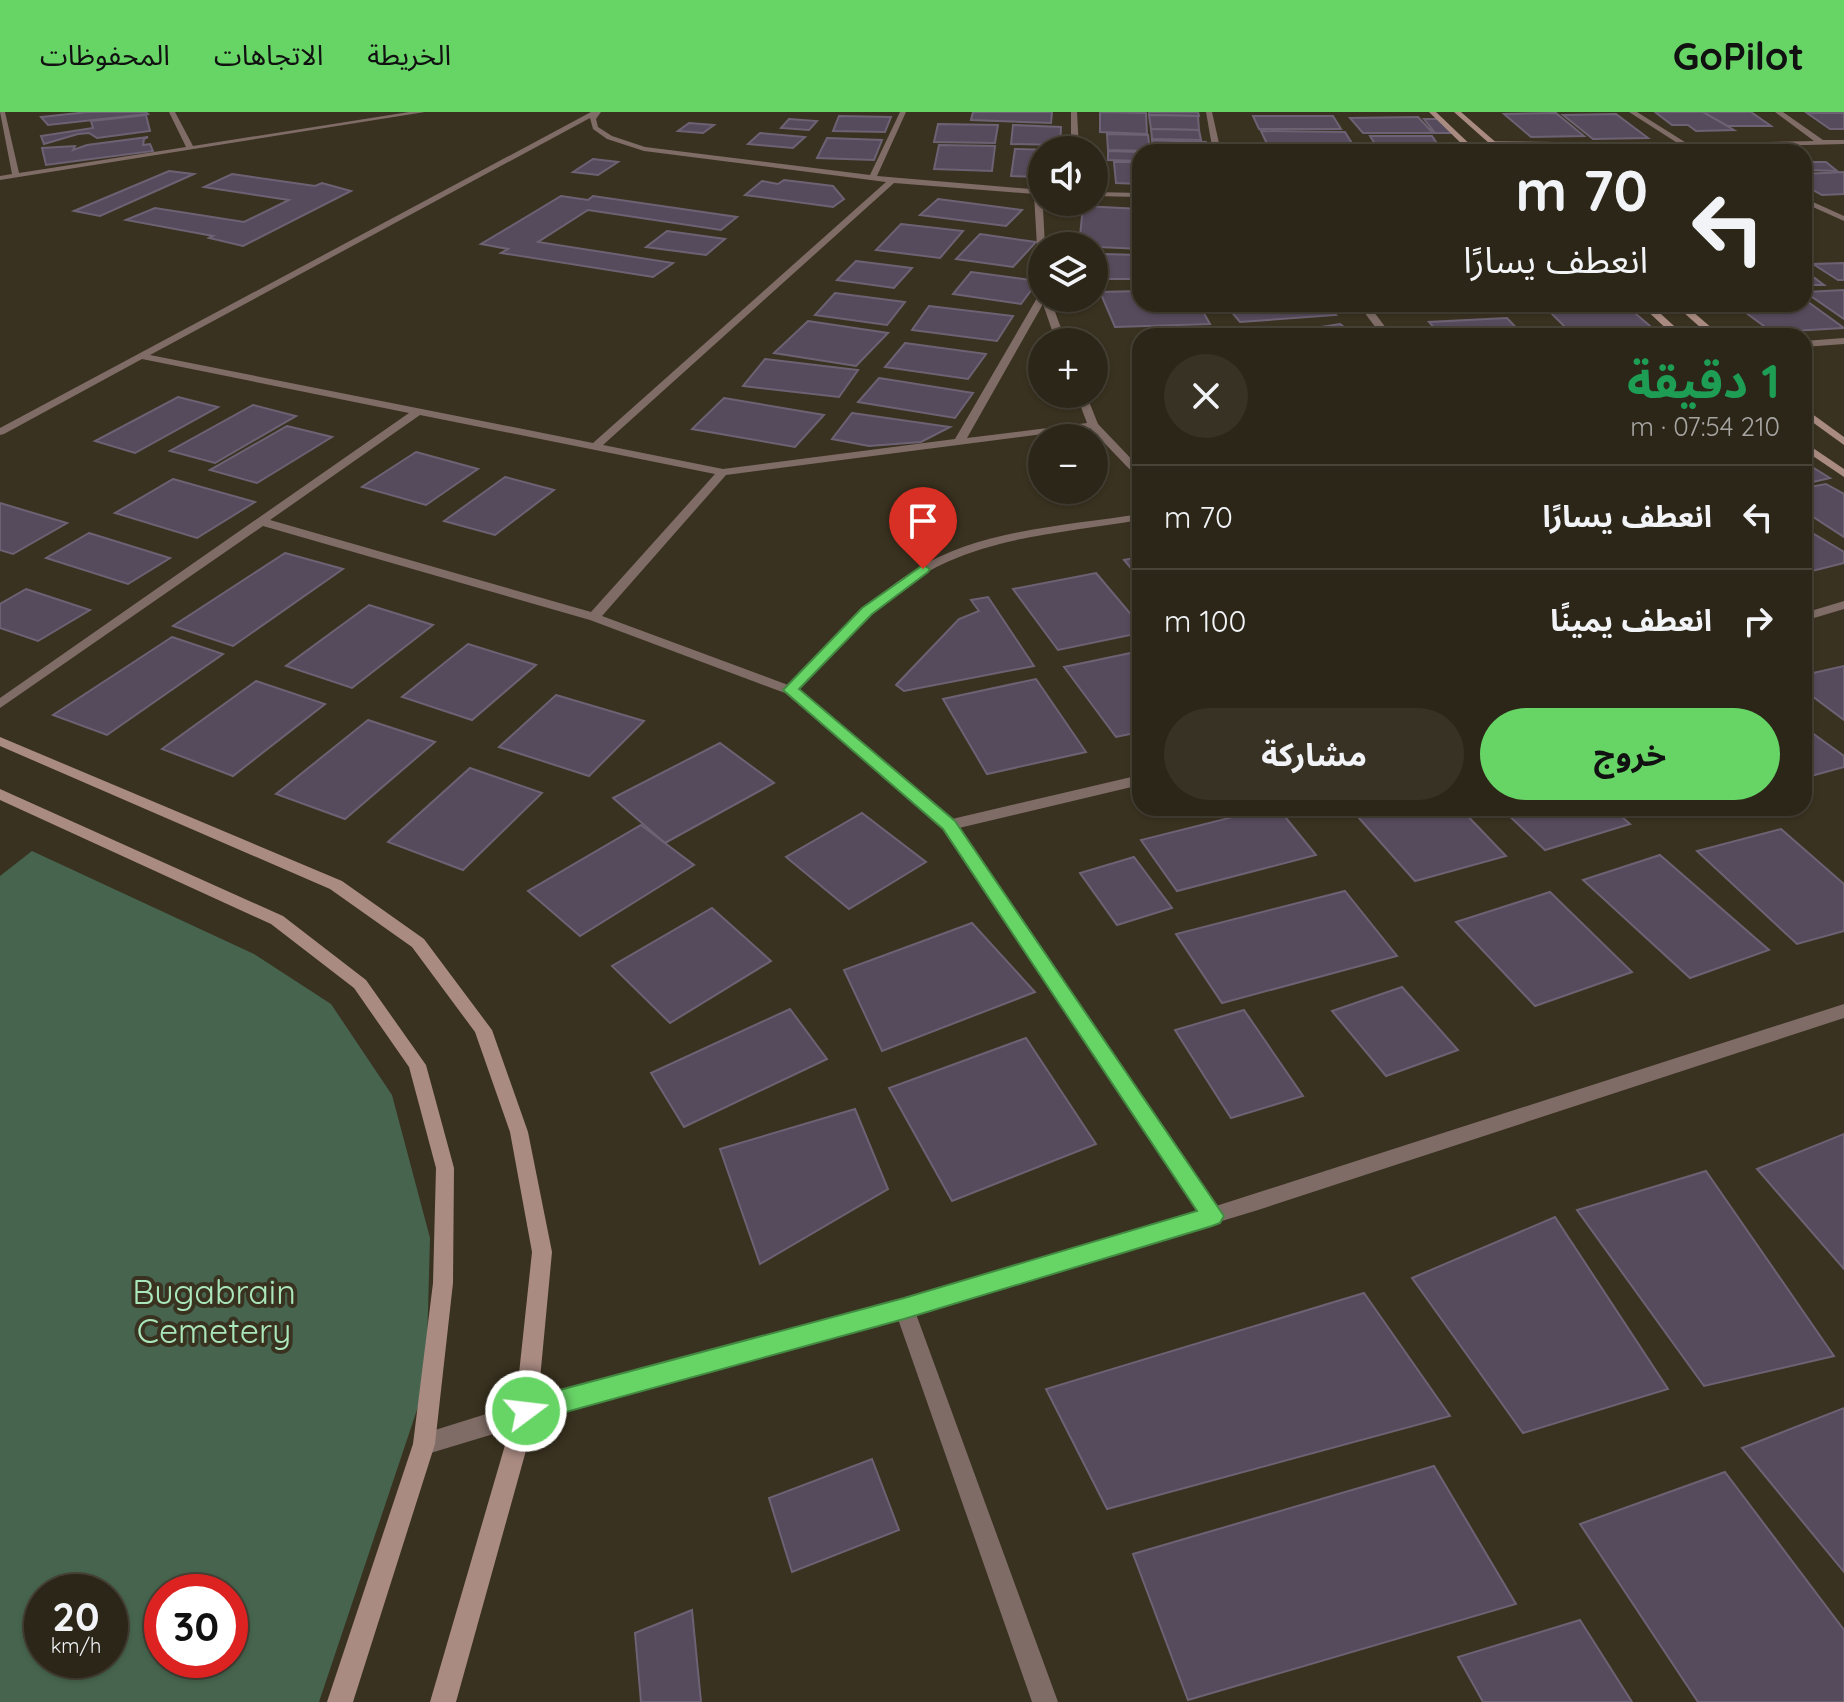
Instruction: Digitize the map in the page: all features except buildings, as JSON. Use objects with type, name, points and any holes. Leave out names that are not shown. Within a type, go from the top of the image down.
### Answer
[{"type":"street","points":[[2,112],[16,175]]},
{"type":"street","points":[[172,112],[190,147]]},
{"type":"street","points":[[326,112],[333,124]]},
{"type":"street","points":[[0,178],[422,112]]},
{"type":"street","points":[[553,136],[579,112]]},
{"type":"street","points":[[0,432],[597,112]]},
{"type":"street","points":[[597,112],[593,119],[595,128],[624,143],[891,181],[1028,191]]},
{"type":"street","points":[[872,178],[903,112]]},
{"type":"street","points":[[1074,112],[1075,136]]},
{"type":"street","points":[[1209,112],[1215,144]]},
{"type":"street","points":[[1432,112],[1466,144]]},
{"type":"street","points":[[1457,112],[1492,143],[1557,144]]},
{"type":"street","points":[[1632,112],[1685,144]]},
{"type":"street","points":[[1778,112],[1822,143]]},
{"type":"street","points":[[1777,144],[1844,142]]},
{"type":"street","points":[[596,446],[891,181]]},
{"type":"street","points":[[1108,194],[1132,195]]},
{"type":"street","points":[[1812,204],[1844,219]]},
{"type":"street","points":[[959,442],[1036,312]]},
{"type":"street","points":[[1654,312],[1671,328]]},
{"type":"street","points":[[1688,312],[1707,328]]},
{"type":"street","points":[[1812,343],[1844,341]]},
{"type":"street","points":[[144,357],[723,472],[1028,433]]},
{"type":"street","points":[[0,704],[420,410]]},
{"type":"street","points":[[1812,417],[1844,442]]},
{"type":"street","points":[[1108,441],[1132,466]]},
{"type":"street","points":[[1812,451],[1844,474]]},
{"type":"street","points":[[594,617],[723,472]]},
{"type":"street","points":[[790,690],[867,611],[923,569],[984,545],[1132,518]]},
{"type":"street","points":[[263,522],[594,617],[790,690],[949,825],[1212,1216]]},
{"type":"street","points":[[1812,615],[1844,605]]},
{"type":"street","points":[[0,741],[336,885],[418,943],[483,1030],[519,1132],[542,1252],[526,1411],[443,1702]]},
{"type":"street","points":[[949,825],[1132,782]]},
{"type":"street","points":[[0,794],[277,920],[360,984],[417,1065],[445,1168],[443,1283],[424,1444],[340,1702]]},
{"type":"street","points":[[424,1444],[526,1411],[904,1308],[1212,1216],[1844,1011]]},
{"type":"street","points":[[904,1308],[1045,1702]]},
{"type":"green space","name":"Bugabrain Cemetery","points":[[32,851],[254,954],[331,1004],[392,1095],[430,1238],[426,1383],[319,1702],[0,1702],[0,876]]},
{"type":"route","points":[[526,1411],[904,1308],[1212,1216],[949,825],[790,690],[867,611],[923,569]]}]
